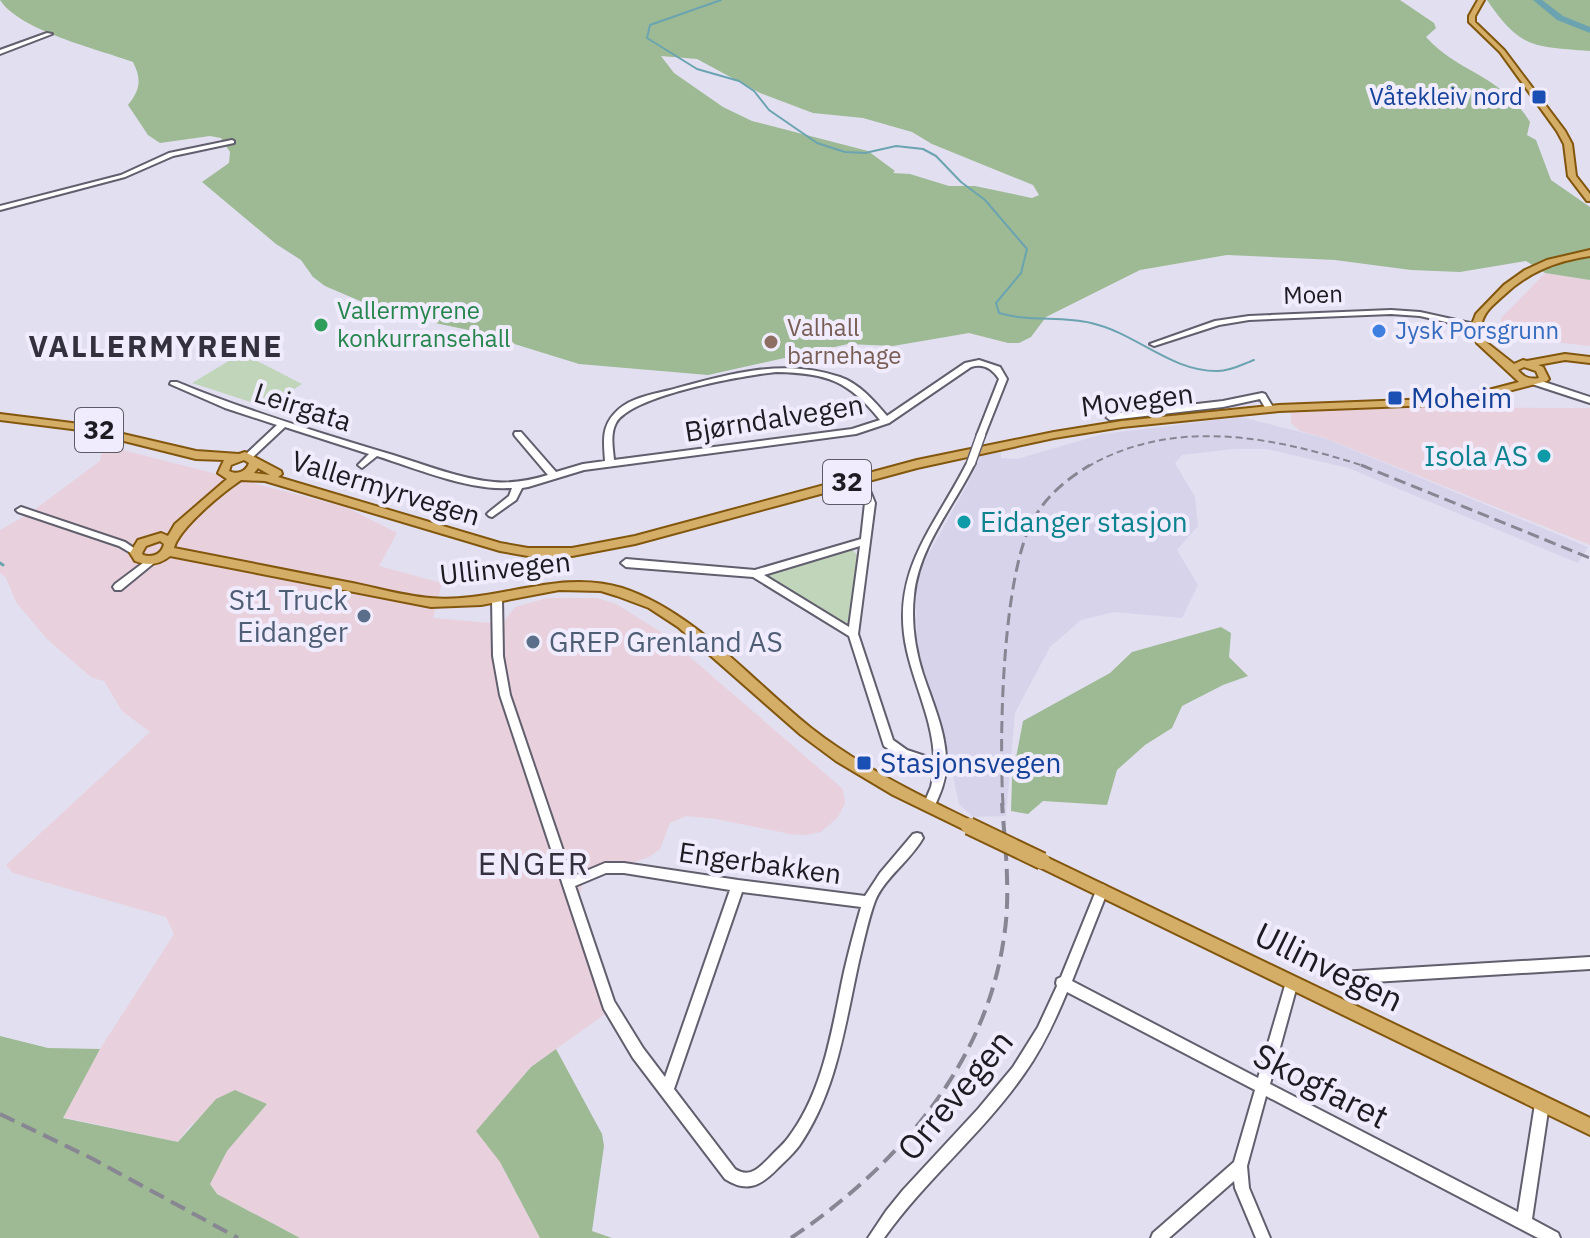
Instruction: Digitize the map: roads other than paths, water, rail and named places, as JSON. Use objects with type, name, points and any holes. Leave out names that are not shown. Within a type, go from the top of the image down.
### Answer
[{"type":"main road","points":[[1481,0],[1472,22],[1506,56],[1561,131],[1568,144],[1572,176],[1590,199]]},
{"type":"main road","points":[[1538,379],[1491,353],[1476,327],[1482,310],[1522,273],[1551,259],[1590,253]]},
{"type":"main road","name":"Movegen","points":[[1480,396],[1499,385],[1519,367],[1565,357],[1585,360]]},
{"type":"main road","name":"Movegen","points":[[521,547],[556,553],[588,550],[878,474],[1011,444],[1122,424],[1270,409],[1458,401],[1538,379],[1561,364],[1585,360]]},
{"type":"main road","points":[[1519,367],[1538,379]]},
{"type":"main road","name":"Vallermyrvegen","points":[[0,417],[90,429],[196,455],[247,458],[273,473],[521,547]]},
{"type":"main road","name":"Vallermyrvegen","points":[[196,455],[222,472],[238,477],[265,477],[521,547]]},
{"type":"main road","points":[[238,477],[179,527],[169,547],[151,561],[136,554],[205,495],[226,463],[247,458]]},
{"type":"main road","name":"Vallermyrvegen","points":[[238,477],[252,470],[247,458]]},
{"type":"main road","name":"Ullinvegen","points":[[151,539],[169,547],[431,603],[497,599],[543,587],[574,586],[620,592],[653,605],[694,633],[826,747],[872,776],[1590,1127]]},
{"type":"street","points":[[0,52],[49,34]]},
{"type":"street","points":[[0,208],[123,176],[171,154],[232,142]]},
{"type":"street","name":"Moen","points":[[1154,344],[1218,323],[1249,318],[1391,312],[1420,314],[1476,327]]},
{"type":"street","name":"Bjørndalvegen","points":[[518,485],[553,474],[610,464],[853,432],[886,421],[968,365],[979,362],[997,369],[1003,379],[971,463],[935,523],[918,562],[909,594],[911,651],[936,728],[940,765]]},
{"type":"street","points":[[610,464],[611,425],[625,409],[655,396],[740,374],[799,371],[838,380],[859,391],[886,421]]},
{"type":"street","points":[[1538,379],[1590,400]]},
{"type":"street","name":"Leirgata","points":[[174,384],[207,399],[471,482],[518,485]]},
{"type":"street","name":"Movegen","points":[[1110,417],[1223,404],[1262,396],[1270,409]]},
{"type":"street","points":[[247,458],[283,424]]},
{"type":"street","points":[[518,434],[553,474]]},
{"type":"street","points":[[362,465],[375,453]]},
{"type":"street","points":[[492,514],[513,498],[518,485]]},
{"type":"street","points":[[865,488],[870,503],[853,634],[888,743],[904,754],[940,765],[939,783],[929,806]]},
{"type":"street","points":[[21,510],[110,540],[136,554],[120,584],[151,561]]},
{"type":"street","name":"Ullinvegen","points":[[110,540],[151,539]]},
{"type":"street","points":[[626,563],[755,574],[864,541]]},
{"type":"street","points":[[755,574],[853,634]]},
{"type":"street","points":[[497,599],[498,656],[505,695],[609,1004],[627,1038],[730,1174],[746,1182],[756,1179],[780,1159],[793,1146],[812,1116],[826,1073],[869,902]]},
{"type":"street","name":"Engerbakken","points":[[568,884],[605,868],[624,868],[869,902],[917,838]]},
{"type":"street","points":[[667,1090],[738,886]]},
{"type":"street","name":"Orrevegen","points":[[875,1238],[915,1187],[1019,1071],[1040,1036],[1102,890]]},
{"type":"street","points":[[1340,978],[1590,963]]},
{"type":"street","points":[[1263,1238],[1242,1188],[1240,1166],[1292,982]]},
{"type":"street","name":"Skogfaret","points":[[1062,983],[1553,1238]]},
{"type":"street","points":[[1524,1221],[1542,1104]]},
{"type":"street","points":[[1158,1238],[1240,1166]]},
{"type":"waterway","points":[[721,0],[650,25],[647,38],[697,69],[739,81],[754,91],[769,110],[817,143],[845,152],[865,153],[896,146],[923,149],[936,156],[961,182],[985,200],[1027,249],[1021,273],[996,303],[999,313],[1091,323],[1123,335],[1169,359],[1201,370],[1228,370],[1254,360]]},
{"type":"waterway","points":[[1537,0],[1560,18],[1590,30]]},
{"type":"railway","points":[[1087,467],[1121,451],[1155,441],[1190,437],[1261,440],[1362,466]]},
{"type":"railway","points":[[1362,466],[1367,467]]},
{"type":"railway","points":[[1362,466],[1590,558]]},
{"type":"railway","points":[[1003,805],[1005,658],[1015,579],[1023,546],[1033,520],[1044,503],[1065,482],[1087,467]]},
{"type":"railway","points":[[791,1238],[866,1180],[899,1146],[930,1110],[978,1029],[994,984],[1006,920],[1007,870],[1002,803]]},
{"type":"railway","points":[[0,1114],[93,1159],[238,1238]]},
{"type":"place","name":"Våtekleiv nord","points":[[1539,97]]},
{"type":"place","name":"Vallermyrene konkurransehall","points":[[321,325]]},
{"type":"place","name":"Jysk Porsgrunn","points":[[1379,331]]},
{"type":"place","name":"Valhall barnehage","points":[[771,342]]},
{"type":"place","name":"Moheim","points":[[1395,398]]},
{"type":"place","name":"Isola AS","points":[[1544,456]]},
{"type":"place","name":"Eidanger stasjon","points":[[964,522]]},
{"type":"place","name":"St1 Truck Eidanger","points":[[364,616]]},
{"type":"place","name":"GREP Grenland AS","points":[[533,642]]},
{"type":"place","name":"Stasjonsvegen","points":[[864,763]]},
{"type":"district","name":"VALLERMYRENE","points":[[156,347]]},
{"type":"district","name":"ENGER","points":[[534,864]]}]
